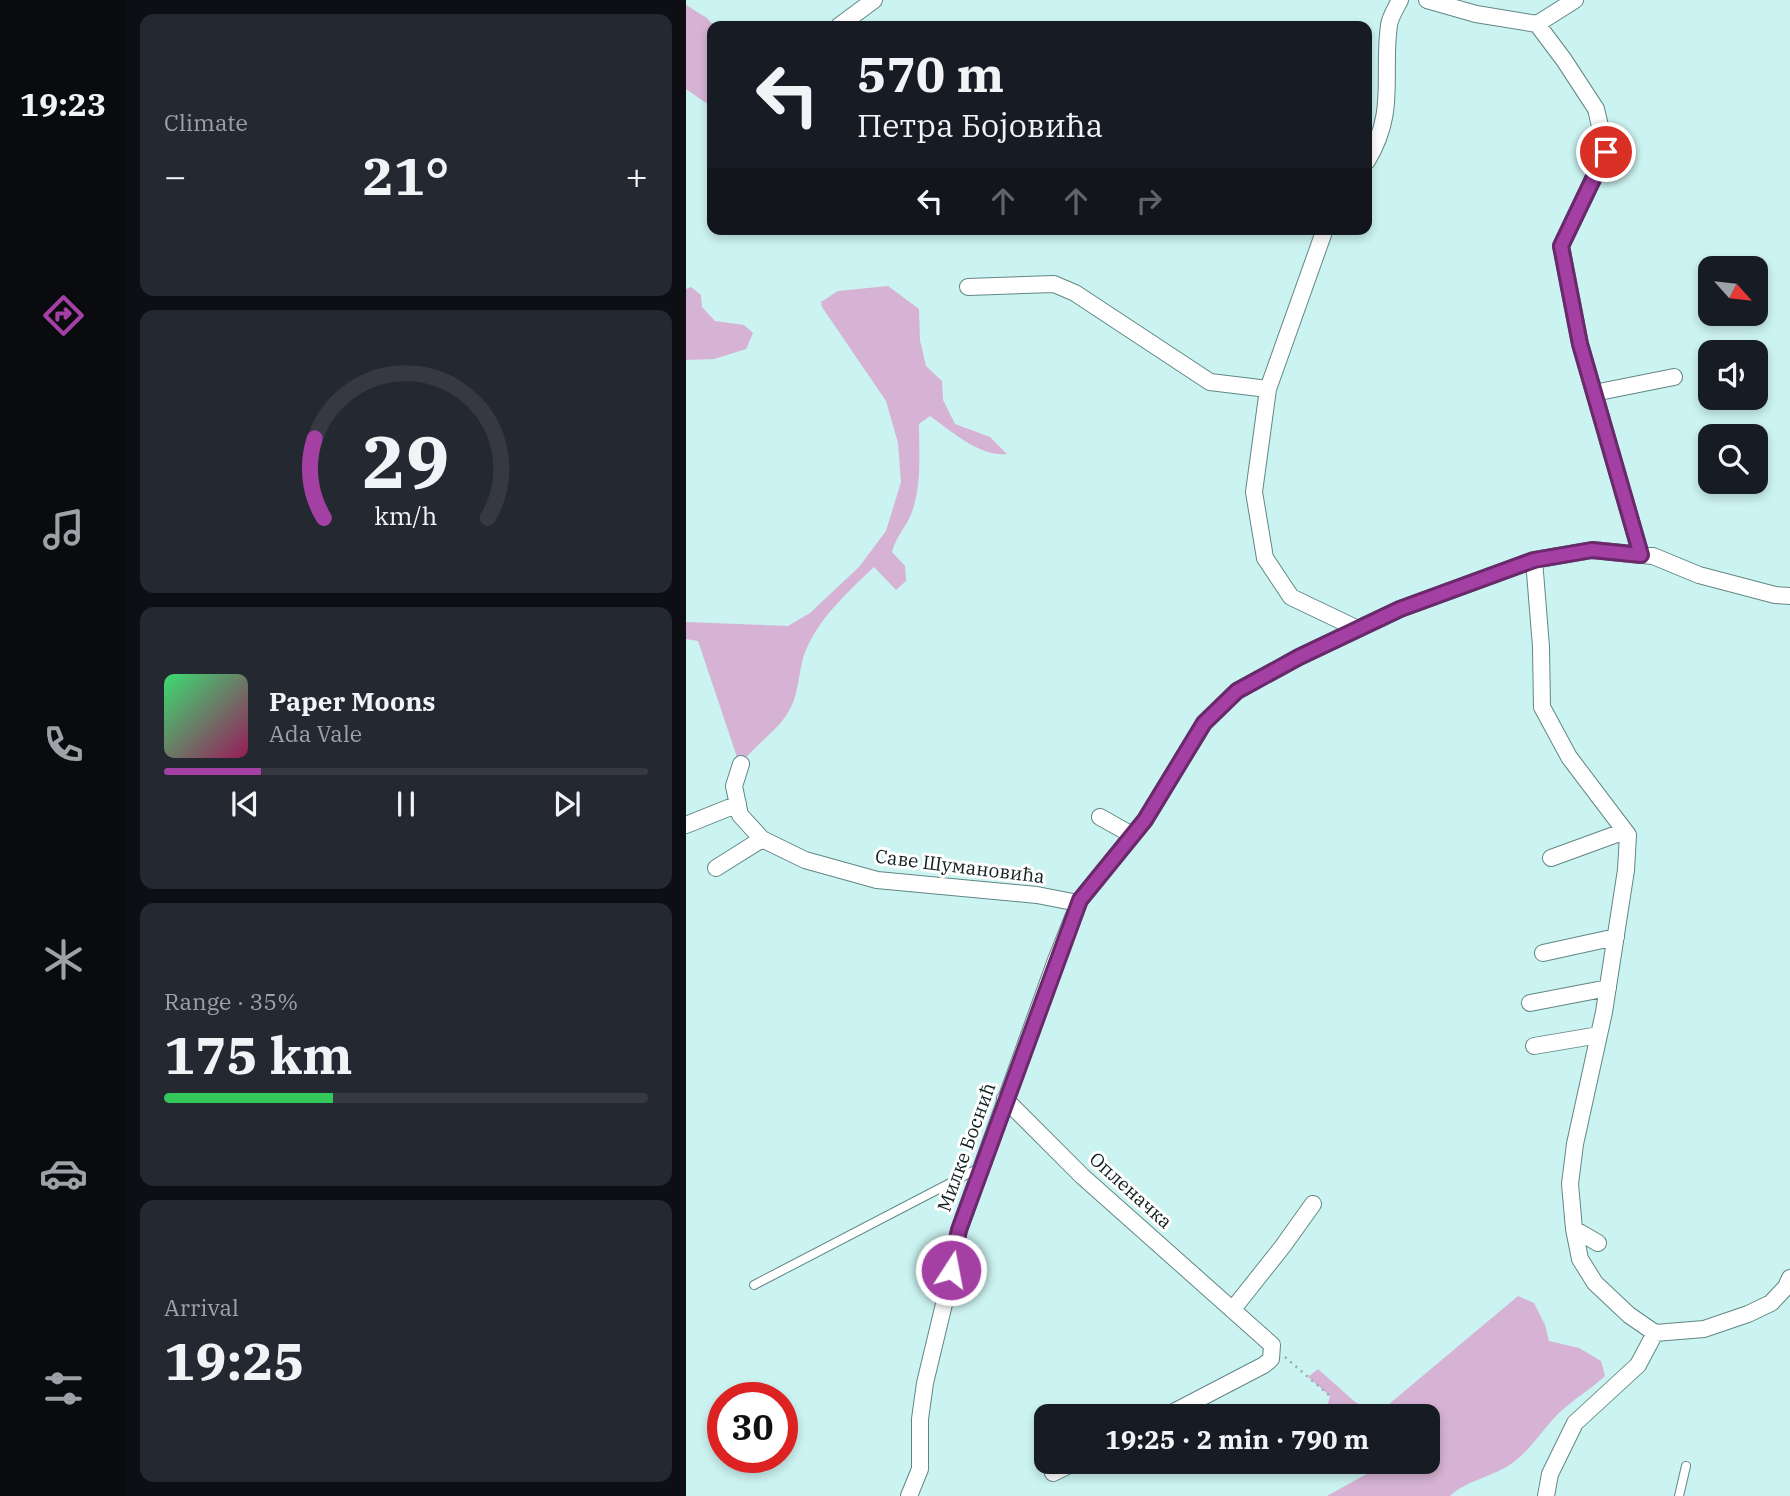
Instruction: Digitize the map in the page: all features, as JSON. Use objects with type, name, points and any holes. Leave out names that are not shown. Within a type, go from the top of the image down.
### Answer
[{"type":"street","points":[[846,21],[874,0]]},
{"type":"street","points":[[1372,153],[1387,107],[1389,23],[1400,0]]},
{"type":"street","points":[[1427,0],[1476,14],[1537,23],[1575,0]]},
{"type":"street","points":[[1537,23],[1596,109],[1606,152],[1561,246],[1580,344],[1641,555]]},
{"type":"street","points":[[1319,235],[1268,389],[1254,492],[1265,558],[1291,597],[1358,629]]},
{"type":"street","points":[[968,287],[1054,284],[1075,293],[1210,382],[1268,389]]},
{"type":"street","points":[[1594,393],[1674,377]]},
{"type":"street","name":"Милке Боснић","points":[[909,1496],[920,1469],[919,1419],[925,1382],[959,1230],[1078,904],[1145,820],[1204,723],[1237,691],[1299,657],[1400,609],[1534,560],[1592,550],[1653,556],[1699,575],[1775,595],[1790,596]]},
{"type":"street","points":[[1534,560],[1541,647],[1542,707],[1569,757],[1628,835],[1626,870],[1608,988],[1575,1142],[1570,1184],[1580,1259],[1595,1283],[1629,1315],[1656,1333],[1704,1329],[1748,1314],[1771,1303],[1790,1278]]},
{"type":"street","points":[[686,825],[738,804],[734,786],[741,764]]},
{"type":"street","name":"Саве Шумановића","points":[[738,804],[740,815],[762,839],[805,860],[877,880],[1037,895],[1078,904]]},
{"type":"street","points":[[1100,817],[1132,835]]},
{"type":"street","points":[[1551,858],[1625,831]]},
{"type":"street","points":[[716,868],[762,839]]},
{"type":"street","points":[[1543,953],[1616,936]]},
{"type":"street","points":[[1530,1003],[1608,988]]},
{"type":"street","points":[[1534,1046],[1599,1035]]},
{"type":"street","name":"Опленачка","points":[[1005,1100],[1082,1175],[1272,1345]]},
{"type":"street","points":[[1233,1309],[1313,1204]]},
{"type":"street","points":[[1574,1229],[1598,1243]]},
{"type":"street","points":[[1546,1496],[1552,1467],[1575,1423],[1638,1365],[1656,1333]]},
{"type":"street","points":[[1189,1404],[1264,1365],[1271,1359],[1272,1345]]},
{"type":"lane","points":[[754,1285],[981,1167]]},
{"type":"lane","points":[[1679,1496],[1686,1466]]},
{"type":"path","points":[[1272,1345],[1330,1396]]},
{"type":"shaded area","points":[[686,5],[710,21],[707,21],[707,104],[686,89]]},
{"type":"shaded area","points":[[888,286],[919,309],[920,340],[926,366],[942,381],[943,400],[955,424],[990,437],[1007,454],[997,454],[976,447],[930,416],[919,424],[919,468],[915,501],[892,552],[905,566],[906,581],[896,590],[874,567],[834,607],[817,629],[804,655],[791,707],[774,730],[741,764],[698,641],[686,639],[686,622],[788,626],[810,613],[859,567],[886,531],[901,482],[898,443],[886,401],[821,302],[838,291]]},
{"type":"shaded area","points":[[691,287],[701,295],[702,307],[715,321],[744,325],[753,333],[746,349],[714,359],[686,360],[686,289]]},
{"type":"shaded area","points":[[1518,1296],[1534,1303],[1545,1325],[1549,1341],[1579,1348],[1601,1361],[1605,1376],[1558,1414],[1515,1461],[1462,1487],[1450,1496],[1327,1496],[1367,1474],[1440,1474],[1440,1404],[1389,1404]]},
{"type":"shaded area","points":[[1318,1369],[1359,1404],[1328,1404],[1330,1396],[1308,1377]]},
{"type":"route","points":[[951,1270],[959,1230],[1080,900],[1145,820],[1204,723],[1237,691],[1299,657],[1400,609],[1534,560],[1592,550],[1641,555],[1580,344],[1561,246],[1606,152]]}]
